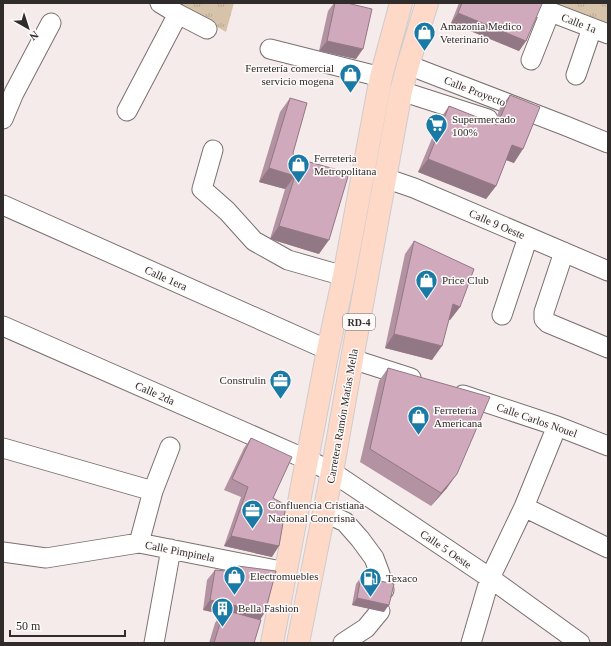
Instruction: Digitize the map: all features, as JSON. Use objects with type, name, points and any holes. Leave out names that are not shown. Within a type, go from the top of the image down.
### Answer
[{"type":"main road","name":"RD-4","points":[[272,643],[328,350],[344,276],[381,77],[401,3]]},
{"type":"main road","name":"Carretera Ramón Matías Mella","points":[[298,643],[332,472],[401,91],[428,3]]},
{"type":"street","points":[[160,3],[207,29]]},
{"type":"street","name":"Calle 1a","points":[[527,3],[600,31]]},
{"type":"street","points":[[531,60],[550,12]]},
{"type":"street","points":[[127,111],[178,14]]},
{"type":"street","points":[[3,119],[9,90],[51,22]]},
{"type":"street","points":[[576,75],[600,31]]},
{"type":"street","points":[[270,49],[381,77]]},
{"type":"street","name":"Calle Proyecto","points":[[408,65],[608,143]]},
{"type":"street","points":[[401,91],[488,119]]},
{"type":"street","points":[[213,150],[202,189],[227,211],[254,241],[288,260],[344,276]]},
{"type":"street","name":"Calle 9 Oeste","points":[[385,178],[414,188],[608,271]]},
{"type":"street","name":"Calle 1era","points":[[3,205],[328,350]]},
{"type":"street","points":[[502,315],[528,237]]},
{"type":"street","points":[[564,252],[544,312],[544,318],[548,323],[608,348]]},
{"type":"street","name":"Calle 2da","points":[[3,326],[308,460]]},
{"type":"street","points":[[352,359],[425,383]]},
{"type":"street","name":"Calle Carlos Nouel","points":[[447,390],[557,426],[608,446]]},
{"type":"street","points":[[471,643],[490,578],[524,507],[557,426]]},
{"type":"street","points":[[139,544],[153,491],[170,447]]},
{"type":"street","points":[[3,448],[153,491]]},
{"type":"street","name":"Calle 5 Oeste","points":[[308,460],[332,472],[490,578],[580,643]]},
{"type":"street","points":[[524,507],[608,548]]},
{"type":"street","points":[[324,512],[346,522],[374,558],[384,590]]},
{"type":"street","name":"Calle Pimpinela","points":[[3,552],[46,558],[139,544],[286,572]]},
{"type":"street","points":[[154,643],[171,549]]},
{"type":"street","points":[[343,643],[366,628],[380,611]]},
{"type":"green space","points":[[176,3],[234,3],[226,32]]},
{"type":"green space","points":[[547,3],[608,3],[608,27]]},
{"type":"building","points":[[335,3],[347,3],[372,9],[363,49],[327,41]]},
{"type":"building","points":[[462,3],[542,4],[526,41],[458,13]]},
{"type":"building","points":[[510,95],[540,107],[523,149],[512,145],[496,186],[428,159],[449,106],[497,125]]},
{"type":"building","name":"Ferreteria Metropolitana","points":[[290,98],[307,103],[293,153],[295,158],[349,173],[329,240],[279,226],[295,176],[269,168]]},
{"type":"building","name":"Price Club","points":[[414,241],[474,269],[460,307],[453,304],[442,346],[394,334]]},
{"type":"building","name":"Ferretería Americana","points":[[388,368],[490,397],[457,474],[441,493],[370,449]]},
{"type":"building","points":[[251,438],[292,457],[273,498],[286,505],[279,546],[231,536],[248,487],[232,479]]},
{"type":"building","name":"Electromuebles","points":[[238,566],[276,571],[265,612],[210,600],[215,570],[237,572]]},
{"type":"building","points":[[361,577],[394,584],[389,605],[357,598]]},
{"type":"building","points":[[224,610],[261,620],[254,643],[214,643]]},
{"type":"place","name":"Amazonia Medico Veterinario","points":[[425,52]]},
{"type":"place","name":"Ferretería comercial servicio mogena","points":[[350,94]]},
{"type":"place","name":"Supermercado 100%","points":[[436,144]]},
{"type":"place","name":"Ferreteria Metropolitana","points":[[299,184]]},
{"type":"place","name":"Price Club","points":[[427,300]]},
{"type":"place","name":"Construlin","points":[[281,400]]},
{"type":"place","name":"Ferretería Americana","points":[[418,436]]},
{"type":"place","name":"Confluencia Cristiana Nacional Concrisna","points":[[253,530]]},
{"type":"place","name":"Electromuebles","points":[[235,596]]},
{"type":"place","name":"Texaco","points":[[370,598]]},
{"type":"place","name":"Bella Fashion","points":[[223,628]]}]
